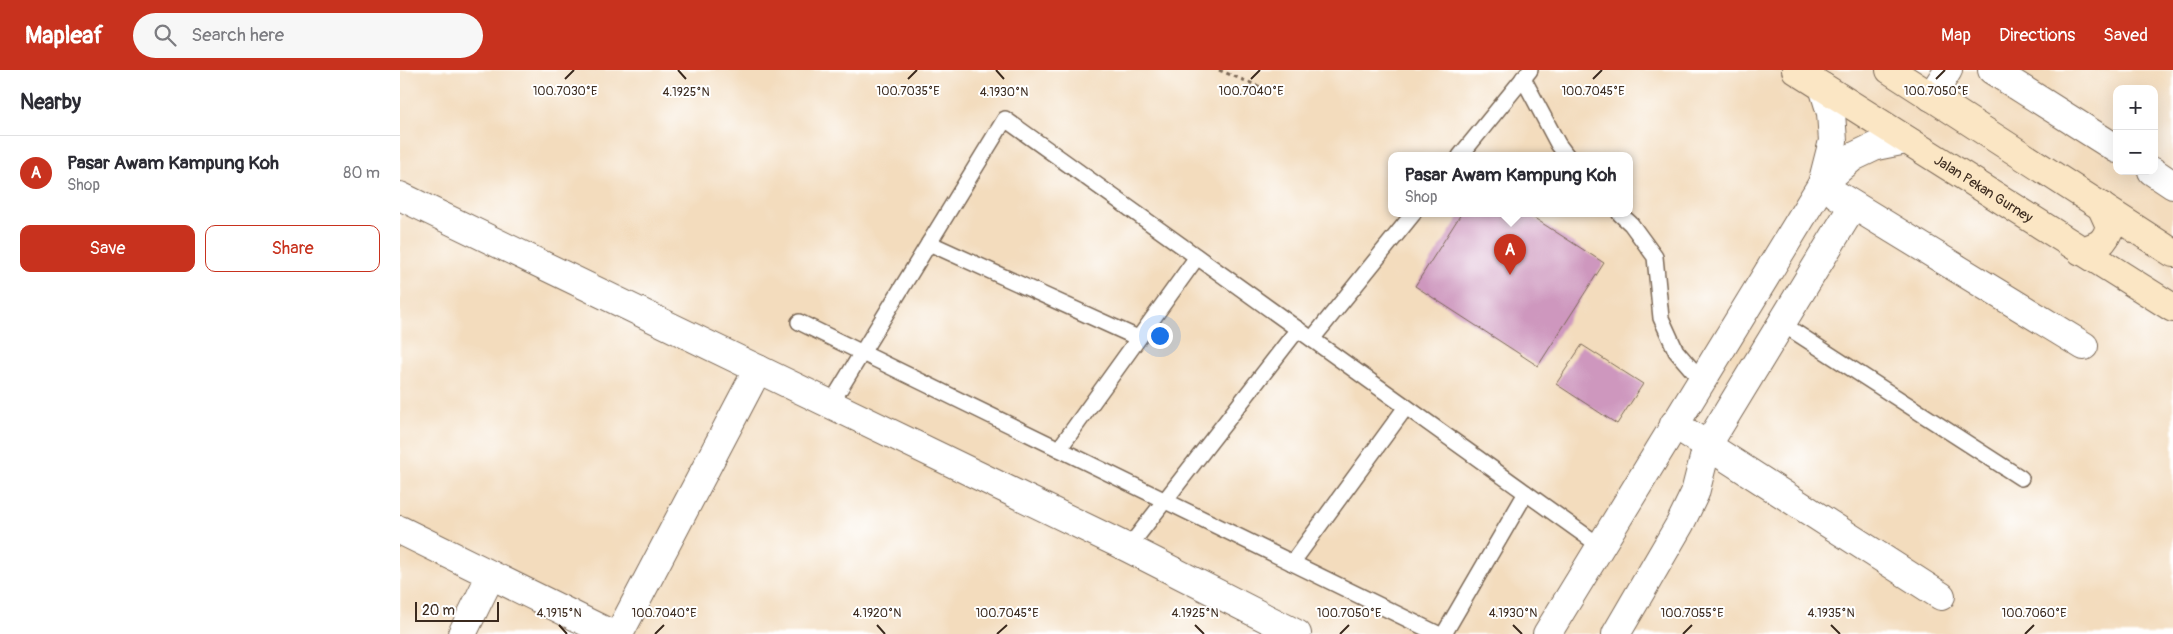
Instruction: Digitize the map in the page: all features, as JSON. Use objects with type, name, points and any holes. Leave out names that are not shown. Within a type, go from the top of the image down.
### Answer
[{"type":"main road","name":"Jalan Pekan Gurney","points":[[1796,70],[2173,308]]},
{"type":"main road","points":[[1890,70],[2173,253]]},
{"type":"main road","points":[[2081,251],[2096,247],[2106,239],[2110,226],[2101,206]]},
{"type":"street","points":[[1931,97],[1948,70]]},
{"type":"street","points":[[1992,70],[2113,146]]},
{"type":"street","points":[[1822,184],[1832,141],[1830,113],[1823,87]]},
{"type":"street","points":[[1547,634],[1822,184],[1854,157],[1876,146],[1906,140]]},
{"type":"street","points":[[2158,175],[2173,185]]},
{"type":"street","points":[[1822,184],[1852,206],[2084,346]]},
{"type":"street","points":[[400,196],[1128,548],[1297,634]]},
{"type":"street","points":[[1616,634],[1688,508],[1695,493],[1707,446],[1852,206]]},
{"type":"street","points":[[619,634],[758,370]]},
{"type":"street","points":[[1674,424],[1941,596]]},
{"type":"street","points":[[400,530],[611,634]]},
{"type":"street","points":[[462,634],[491,575]]},
{"type":"lane","points":[[1463,152],[1527,74],[1558,144],[1564,152]]},
{"type":"lane","points":[[830,405],[1005,119],[1600,546]]},
{"type":"lane","points":[[1312,339],[1412,217]]},
{"type":"lane","points":[[1623,217],[1631,224],[1655,257],[1661,318],[1676,351],[1701,380]]},
{"type":"lane","points":[[929,243],[1138,338]]},
{"type":"lane","points":[[1059,448],[1197,257]]},
{"type":"lane","points":[[799,322],[1438,634]]},
{"type":"lane","points":[[1781,323],[2021,478]]},
{"type":"lane","points":[[1128,548],[1298,329]]},
{"type":"lane","points":[[1292,563],[1406,407]]},
{"type":"lane","points":[[1444,634],[1526,492]]},
{"type":"path","points":[[1220,70],[1263,88]]},
{"type":"building","points":[[1459,217],[1533,217],[1604,263],[1538,366],[1415,286]]},
{"type":"building","points":[[1582,345],[1643,384],[1617,424],[1556,384]]},
{"type":"place","name":"Pasar Awam Kampung Koh","points":[[1510,275]]}]
